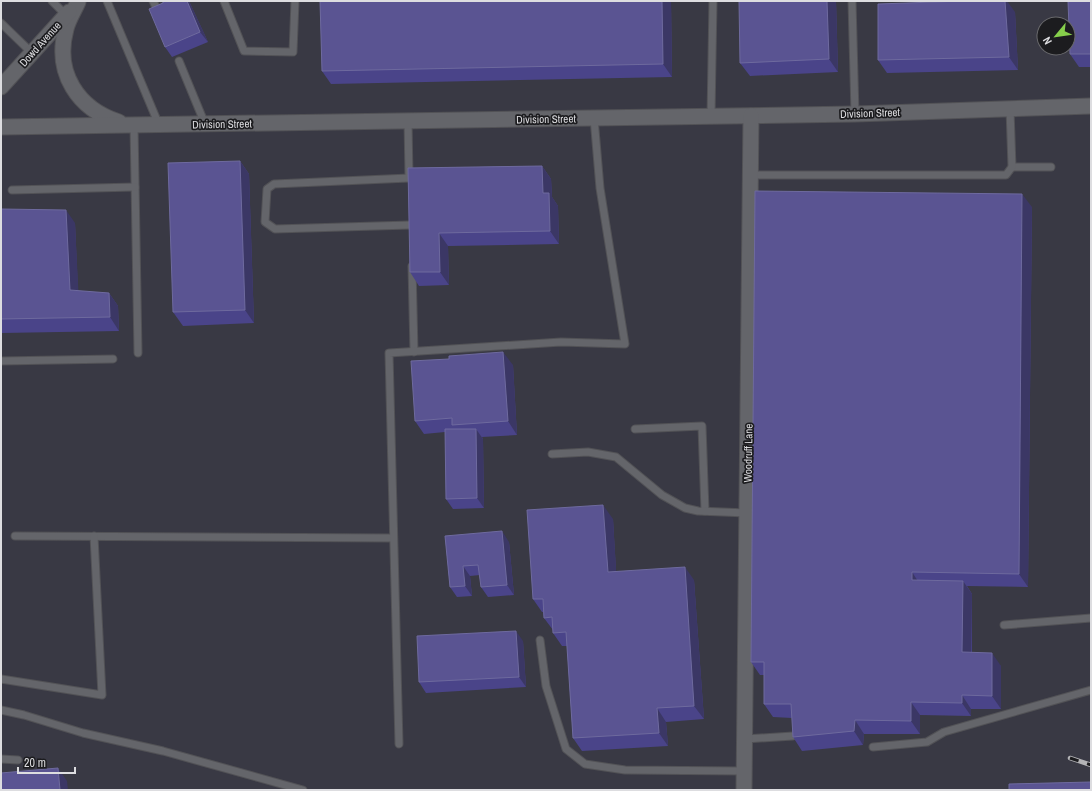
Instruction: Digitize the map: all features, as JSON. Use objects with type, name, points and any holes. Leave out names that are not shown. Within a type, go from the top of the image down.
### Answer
[{"type":"street","name":"Dowd Avenue","points":[[1,87],[79,1]]},
{"type":"street","points":[[79,1],[70,18],[64,39],[64,63],[70,84],[82,101],[90,109],[110,119],[134,125]]},
{"type":"street","name":"Division Street","points":[[1,127],[855,114],[1091,106]]},
{"type":"street","name":"Woodruff Lane","points":[[744,790],[751,116]]},
{"type":"lane","points":[[52,1],[66,15]]},
{"type":"lane","points":[[107,1],[159,125]]},
{"type":"lane","points":[[153,1],[157,9]]},
{"type":"lane","points":[[224,1],[244,51],[293,52],[295,1]]},
{"type":"lane","points":[[711,116],[713,1]]},
{"type":"lane","points":[[852,1],[855,114]]},
{"type":"lane","points":[[1,23],[32,53]]},
{"type":"lane","points":[[179,61],[205,124]]},
{"type":"lane","points":[[750,175],[1006,175],[1012,167],[1010,108]]},
{"type":"lane","points":[[399,744],[389,353],[561,342],[625,344],[600,188],[594,118]]},
{"type":"lane","points":[[408,121],[410,186]]},
{"type":"lane","points":[[134,125],[138,353]]},
{"type":"lane","points":[[1012,167],[1050,167]]},
{"type":"lane","points":[[409,178],[274,184],[267,189],[265,222],[275,229],[410,225]]},
{"type":"lane","points":[[12,190],[135,187]]},
{"type":"lane","points":[[410,217],[411,233]]},
{"type":"lane","points":[[411,256],[414,352]]},
{"type":"lane","points":[[1,361],[113,359]]},
{"type":"lane","points":[[635,429],[702,426],[705,511]]},
{"type":"lane","points":[[552,454],[588,452],[616,457],[662,495],[686,508],[705,511],[747,513]]},
{"type":"lane","points":[[15,536],[393,538]]},
{"type":"lane","points":[[1,679],[102,695],[94,536]]},
{"type":"lane","points":[[1004,625],[1091,618]]},
{"type":"lane","points":[[540,640],[546,686],[566,749],[585,764],[625,770],[744,771]]},
{"type":"lane","points":[[873,747],[927,742],[944,732],[1091,690]]},
{"type":"lane","points":[[1,710],[24,715],[83,733],[163,751],[303,790]]},
{"type":"lane","points":[[745,739],[794,736]]},
{"type":"lane","points":[[1,759],[18,760]]},
{"type":"shaded area","points":[[1,1],[1091,1],[1091,790],[1,790]]},
{"type":"building","points":[[163,1],[187,1],[200,32],[165,47],[149,9],[163,3]]},
{"type":"building","points":[[320,1],[662,1],[663,64],[322,71]]},
{"type":"building","points":[[739,1],[827,1],[829,59],[740,63]]},
{"type":"building","points":[[1005,1],[1009,57],[878,60],[878,4]]},
{"type":"building","points":[[1068,1],[1091,1],[1091,54],[1076,54],[1076,16],[1069,16]]},
{"type":"building","points":[[240,161],[245,310],[173,312],[168,163]]},
{"type":"building","points":[[542,166],[543,193],[549,193],[550,231],[439,233],[440,272],[410,272],[408,168]]},
{"type":"building","points":[[755,191],[1022,194],[1019,574],[912,572],[912,580],[963,581],[962,652],[992,653],[992,696],[962,695],[962,703],[911,702],[911,721],[855,720],[854,731],[793,737],[791,704],[764,704],[764,662],[751,662]]},
{"type":"building","points":[[1,209],[66,210],[70,290],[109,293],[110,317],[1,319]]},
{"type":"building","points":[[503,352],[508,421],[452,425],[452,418],[415,421],[411,361],[449,359],[449,356]]},
{"type":"building","points":[[445,429],[476,429],[477,498],[446,499]]},
{"type":"building","points":[[603,505],[608,572],[685,567],[694,706],[657,708],[659,733],[573,738],[566,632],[553,633],[552,617],[544,618],[543,599],[533,599],[527,510]]},
{"type":"building","points":[[502,531],[507,585],[481,587],[478,565],[463,566],[465,586],[450,587],[445,536]]},
{"type":"building","points":[[516,631],[519,677],[419,682],[417,636]]},
{"type":"building","points":[[58,768],[60,790],[1,790],[1,773]]},
{"type":"building","points":[[1091,782],[1091,790],[1009,790],[1009,784]]},
{"type":"railway","points":[[1070,758],[1091,765]]}]
